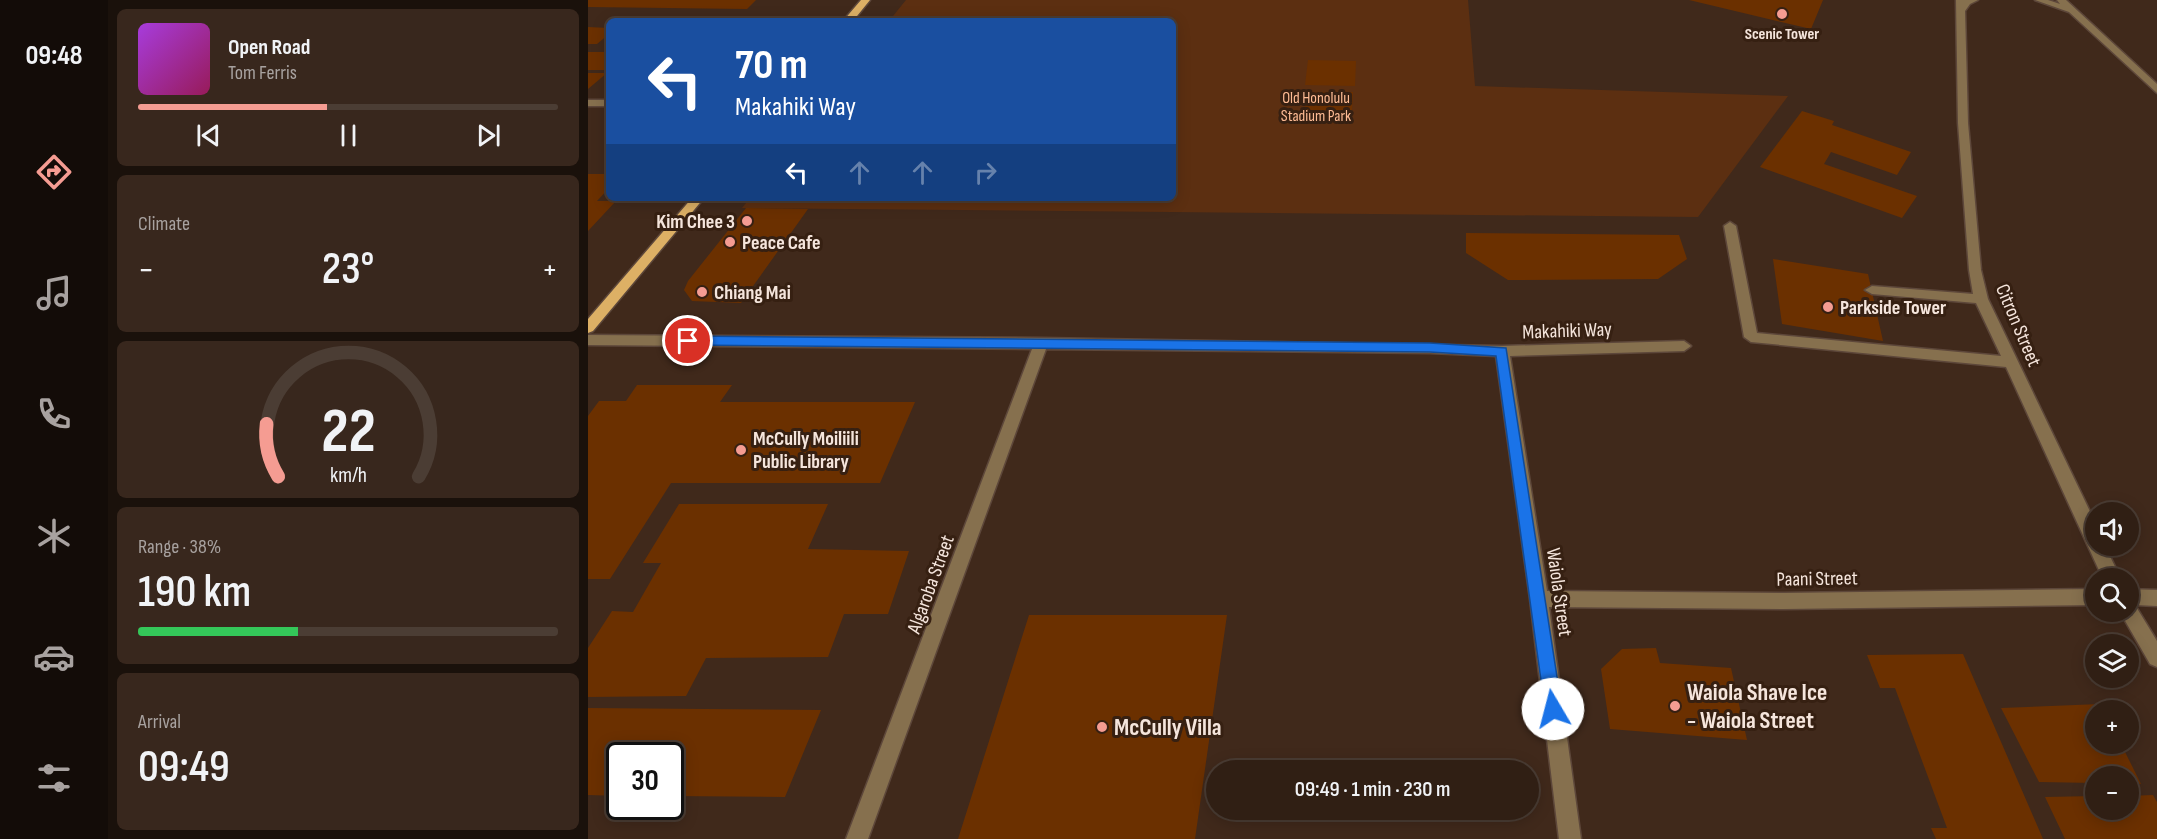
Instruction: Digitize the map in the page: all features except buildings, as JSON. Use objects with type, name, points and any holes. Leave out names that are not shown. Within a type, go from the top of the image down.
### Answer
[{"type":"main road","points":[[851,18],[866,0]]},
{"type":"main road","points":[[588,328],[695,201]]},
{"type":"street","points":[[1960,5],[1974,0]]},
{"type":"street","points":[[2039,0],[2073,12]]},
{"type":"street","points":[[2061,0],[2157,90]]},
{"type":"street","name":"Citron Street","points":[[1960,5],[1963,123],[1975,270],[1981,299],[2085,522]]},
{"type":"street","points":[[588,103],[606,103]]},
{"type":"street","points":[[1730,226],[1751,337],[2010,362]]},
{"type":"street","points":[[1872,290],[1981,299]]},
{"type":"street","name":"Makahiki Way","points":[[588,340],[1430,348],[1502,351],[1684,346]]},
{"type":"street","name":"Algaroba Street","points":[[857,839],[1041,344]]},
{"type":"street","name":"Waiola Street","points":[[1502,351],[1539,599],[1570,839]]},
{"type":"street","name":"Paani Street","points":[[1539,599],[1784,601],[2085,597]]},
{"type":"street","points":[[2139,597],[2157,598]]},
{"type":"street","points":[[2135,622],[2157,658]]},
{"type":"green space","name":"Old Honolulu Stadium Park","points":[[906,0],[1468,0],[1475,86],[1788,96],[1698,217],[742,208],[748,201],[1176,201],[1176,18],[891,18]]},
{"type":"place","name":"Scenic Tower","points":[[1782,14]]},
{"type":"place","name":"Kim Chee 3","points":[[747,221]]},
{"type":"place","name":"Peace Cafe","points":[[730,242]]},
{"type":"place","name":"Chiang Mai","points":[[702,292]]},
{"type":"place","name":"Parkside Tower","points":[[1828,307]]},
{"type":"place","name":"McCully Moiliili Public Library","points":[[741,450]]},
{"type":"place","name":"Waiola Shave Ice - Waiola Street","points":[[1675,706]]},
{"type":"place","name":"McCully Villa","points":[[1102,727]]},
{"type":"route","points":[[688,341],[1430,348],[1502,351],[1553,709]]}]
